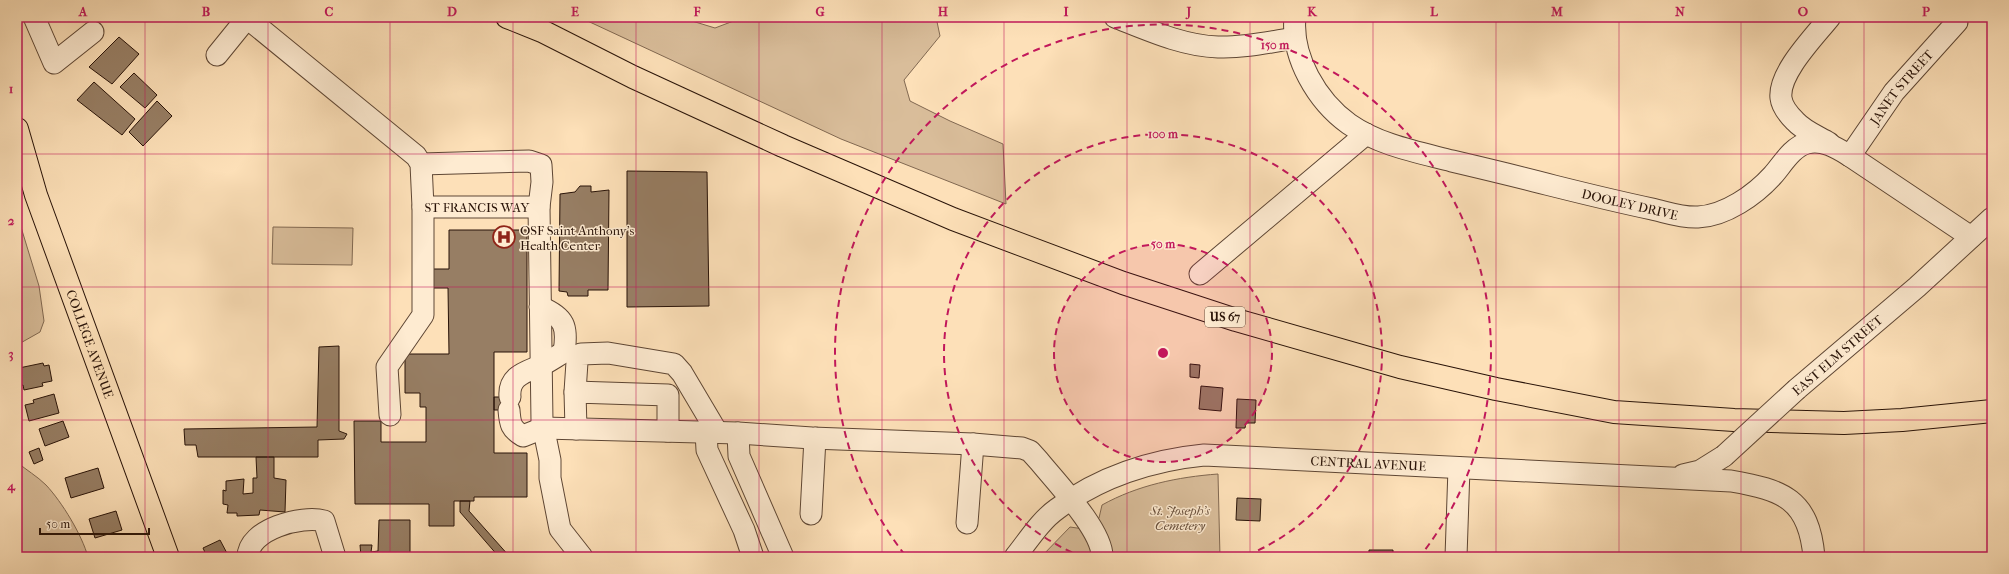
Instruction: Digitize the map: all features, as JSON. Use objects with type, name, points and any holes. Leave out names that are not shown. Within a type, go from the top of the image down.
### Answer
[{"type":"main road","name":"US 67","points":[[507,17],[542,31],[633,77],[783,146],[953,219],[1130,286],[1236,320],[1392,365],[1496,389],[1614,412],[1734,420],[1829,423],[1902,420],[1992,411]]},
{"type":"main road","name":"COLLEGE AVENUE","points":[[17,129],[36,195],[168,557]]},
{"type":"street","points":[[34,17],[54,63],[93,32]]},
{"type":"street","points":[[1115,17],[1149,30],[1201,46],[1250,46],[1295,38]]},
{"type":"street","name":"DOOLEY DRIVE","points":[[1295,17],[1295,38],[1312,83],[1324,101],[1349,124],[1383,142],[1418,153],[1605,199],[1682,216],[1698,217],[1712,215],[1730,207],[1750,195],[1771,177],[1796,150],[1805,144],[1816,142],[1833,145],[1971,237]]},
{"type":"street","points":[[1830,17],[1789,70],[1781,89],[1781,97],[1783,104],[1796,122],[1833,145]]},
{"type":"street","points":[[217,55],[246,18],[416,156],[421,164],[529,161],[541,165],[542,182],[539,207]]},
{"type":"street","name":"JANET STREET","points":[[1850,156],[1894,92],[1957,22]]},
{"type":"street","points":[[1200,274],[1366,134]]},
{"type":"street","name":"ST FRANCIS WAY","points":[[421,164],[423,207],[539,207],[543,428],[550,460],[550,478],[560,529],[582,557]]},
{"type":"street","points":[[390,415],[387,367],[423,315],[423,207]]},
{"type":"street","name":"EAST ELM STREET","points":[[1673,478],[1700,471],[1725,455],[1797,389],[1917,287],[1971,237],[1992,220]]},
{"type":"street","points":[[540,307],[553,312],[564,325],[571,357],[575,392],[576,429]]},
{"type":"street","points":[[753,557],[744,530],[707,450],[711,432],[682,373],[674,364],[608,353],[581,354],[526,371],[513,382],[510,403],[510,418],[514,430],[523,436],[543,428],[711,432],[815,438],[973,444],[1022,448],[1030,451],[1090,525],[1102,549],[1102,557]]},
{"type":"street","points":[[575,392],[668,395],[668,431]]},
{"type":"street","points":[[738,433],[739,456],[783,557]]},
{"type":"street","points":[[811,514],[815,438]]},
{"type":"street","points":[[967,523],[973,444]]},
{"type":"street","name":"CENTRAL AVENUE","points":[[1725,455],[1729,465],[1755,486]]},
{"type":"street","name":"CENTRAL AVENUE","points":[[1015,557],[1056,509],[1070,500],[1123,473],[1166,460],[1189,456],[1673,478],[1731,482],[1755,486],[1779,493],[1791,501],[1801,512],[1808,525],[1814,557]]},
{"type":"street","points":[[1456,557],[1459,468]]},
{"type":"street","points":[[248,557],[248,552],[256,538],[278,526],[314,518],[324,521],[335,557]]},
{"type":"green space","points":[[579,17],[679,17],[715,28],[744,17],[936,17],[940,36],[904,80],[910,101],[950,121],[1003,144],[1006,204],[841,139]]},
{"type":"green space","points":[[17,214],[39,286],[44,321],[40,332],[17,345]]},
{"type":"green space","points":[[273,227],[353,228],[352,265],[272,264]]},
{"type":"green space","points":[[17,462],[43,482],[58,500],[71,519],[88,557],[17,557]]},
{"type":"green space","name":"St. Joseph's Cemetery","points":[[1218,474],[1220,557],[1041,557],[1070,527],[1084,529],[1099,518],[1102,505],[1116,498],[1158,483],[1188,477]]},
{"type":"building","points":[[119,37],[139,54],[112,84],[89,67]]},
{"type":"building","points":[[134,73],[157,95],[145,108],[120,87]]},
{"type":"building","points":[[94,82],[135,119],[122,135],[77,100]]},
{"type":"building","points":[[157,101],[172,116],[143,146],[129,132]]},
{"type":"building","points":[[627,171],[707,172],[709,306],[627,307]]},
{"type":"building","points":[[580,186],[591,186],[591,192],[609,190],[608,290],[588,290],[588,296],[568,296],[567,292],[559,291],[560,194],[575,192]]},
{"type":"building","points":[[449,230],[527,230],[527,352],[494,352],[494,453],[527,453],[527,497],[474,497],[474,501],[454,501],[454,526],[429,526],[429,504],[355,504],[354,421],[381,421],[381,442],[426,442],[426,407],[420,407],[420,393],[405,393],[405,354],[449,354],[448,288],[429,288],[429,269],[449,269]]},
{"type":"building","points":[[339,346],[339,431],[347,434],[344,439],[318,440],[318,457],[198,457],[196,445],[185,445],[184,429],[317,427],[319,347]]},
{"type":"building","points":[[43,363],[44,366],[49,365],[52,381],[42,383],[43,386],[24,390],[23,385],[17,386],[19,368]]},
{"type":"building","points":[[1190,364],[1200,365],[1199,378],[1190,377]]},
{"type":"building","points":[[1201,386],[1223,388],[1221,411],[1199,409]]},
{"type":"building","points":[[54,394],[59,413],[29,421],[25,405],[34,403],[33,400]]},
{"type":"building","points":[[494,397],[517,397],[517,410],[494,410]]},
{"type":"building","points":[[1237,399],[1256,400],[1255,423],[1246,423],[1245,428],[1236,428]]},
{"type":"building","points":[[63,421],[69,437],[45,446],[39,429]]},
{"type":"building","points":[[39,448],[43,460],[34,464],[29,452]]},
{"type":"building","points":[[256,457],[274,457],[274,478],[286,480],[285,512],[260,510],[259,515],[237,516],[237,513],[227,513],[228,505],[223,504],[223,490],[226,491],[226,481],[244,479],[243,494],[253,493],[253,478],[257,478]]},
{"type":"building","points":[[98,468],[104,488],[71,498],[65,478]]},
{"type":"building","points":[[1237,498],[1261,499],[1260,521],[1236,520]]},
{"type":"building","points":[[460,501],[470,501],[469,511],[510,557],[499,557],[460,512]]},
{"type":"building","points":[[116,511],[122,530],[95,538],[89,519]]},
{"type":"building","points":[[379,520],[410,520],[410,557],[361,557],[360,545],[372,545],[371,552],[378,551]]},
{"type":"building","points":[[220,540],[229,557],[207,557],[203,548]]},
{"type":"building","points":[[1369,550],[1393,550],[1393,557],[1369,557]]},
{"type":"place","name":"OSF Saint Anthony's Health Center","points":[[504,237]]}]
